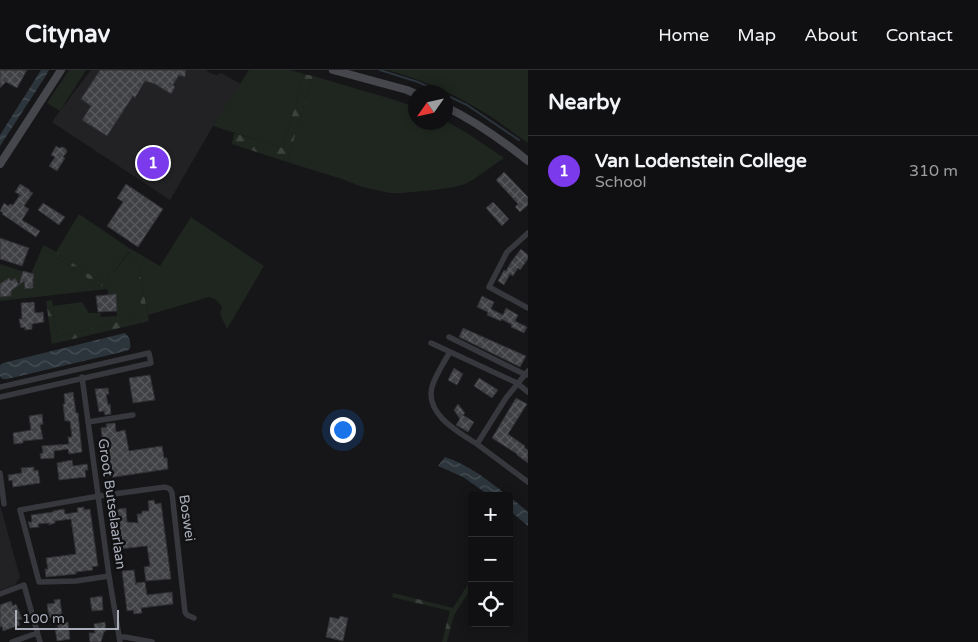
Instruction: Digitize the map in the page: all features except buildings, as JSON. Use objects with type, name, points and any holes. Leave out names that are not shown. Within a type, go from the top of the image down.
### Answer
[{"type":"main road","points":[[333,70],[408,90]]},
{"type":"main road","points":[[0,164],[60,71]]},
{"type":"main road","points":[[453,110],[476,124],[528,161]]},
{"type":"street","points":[[528,233],[507,252],[489,288],[528,308]]},
{"type":"street","points":[[449,337],[527,374],[518,383],[477,444]]},
{"type":"street","points":[[431,343],[518,383],[528,392]]},
{"type":"street","points":[[450,352],[432,385],[430,395],[436,411],[445,421],[528,482]]},
{"type":"street","points":[[0,386],[149,353],[151,363],[0,397]]},
{"type":"street","name":"Groot Butselaarlaan","points":[[80,369],[109,576],[120,640]]},
{"type":"street","points":[[88,422],[133,415]]},
{"type":"street","points":[[0,473],[4,504]]},
{"type":"street","name":"Boswei","points":[[99,496],[165,487],[170,489],[172,493],[185,612],[194,618]]},
{"type":"street","points":[[99,496],[20,510],[39,582],[76,581],[109,576]]},
{"type":"street","points":[[0,594],[24,585],[40,642]]},
{"type":"street","points":[[12,642],[37,633]]},
{"type":"street","points":[[120,640],[125,637],[152,642]]},
{"type":"shaded area","points":[[91,70],[206,70],[217,75],[221,73],[241,84],[213,126],[170,200],[52,122]]},
{"type":"shaded area","points":[[0,505],[20,577],[15,585],[0,590]]},
{"type":"green space","points":[[69,70],[86,70],[60,111],[47,103]]},
{"type":"green space","points":[[249,70],[291,70],[304,74],[283,148],[213,126]]},
{"type":"green space","points":[[387,70],[528,70],[528,143],[469,103],[453,95],[453,85],[430,85]]},
{"type":"green space","points":[[304,74],[313,76],[287,162],[232,144],[234,133],[283,148]]},
{"type":"green space","points":[[313,76],[408,105],[408,130],[453,130],[453,125],[504,158],[465,184],[434,190],[401,193],[390,193],[362,187],[287,162]]},
{"type":"green space","points":[[79,214],[129,248],[101,282],[56,252]]},
{"type":"green space","points":[[191,217],[264,266],[227,329],[220,314],[222,306],[215,299],[209,297],[148,315],[136,252],[160,266]]},
{"type":"green space","points":[[44,245],[101,282],[129,248],[136,252],[149,321],[52,344],[46,301],[52,300],[57,337],[143,316],[132,254],[129,252],[101,287],[42,248]]},
{"type":"green space","points":[[42,248],[101,287],[130,252],[132,254],[144,316],[57,337],[53,306],[82,302],[89,313],[100,313],[101,317],[117,316],[115,294],[108,294],[107,289],[0,301],[0,264],[31,274]]},
{"type":"green space","points":[[468,584],[468,593],[454,615],[447,642],[442,642],[450,611],[392,597],[393,593],[453,608]]},
{"type":"water","points":[[41,70],[49,70],[0,146],[0,135]]},
{"type":"water","points":[[125,333],[129,338],[130,345],[130,349],[126,351],[7,379],[2,379],[0,376],[0,365],[3,363]]},
{"type":"water","points":[[445,457],[454,460],[486,479],[503,492],[484,492],[463,477],[438,466]]},
{"type":"water","points":[[513,499],[528,512],[528,526],[513,513]]},
{"type":"waterway","points":[[380,70],[425,85]]},
{"type":"waterway","points":[[453,98],[467,105],[519,140]]},
{"type":"place","name":"Van Lodenstein College","points":[[153,163]]}]
